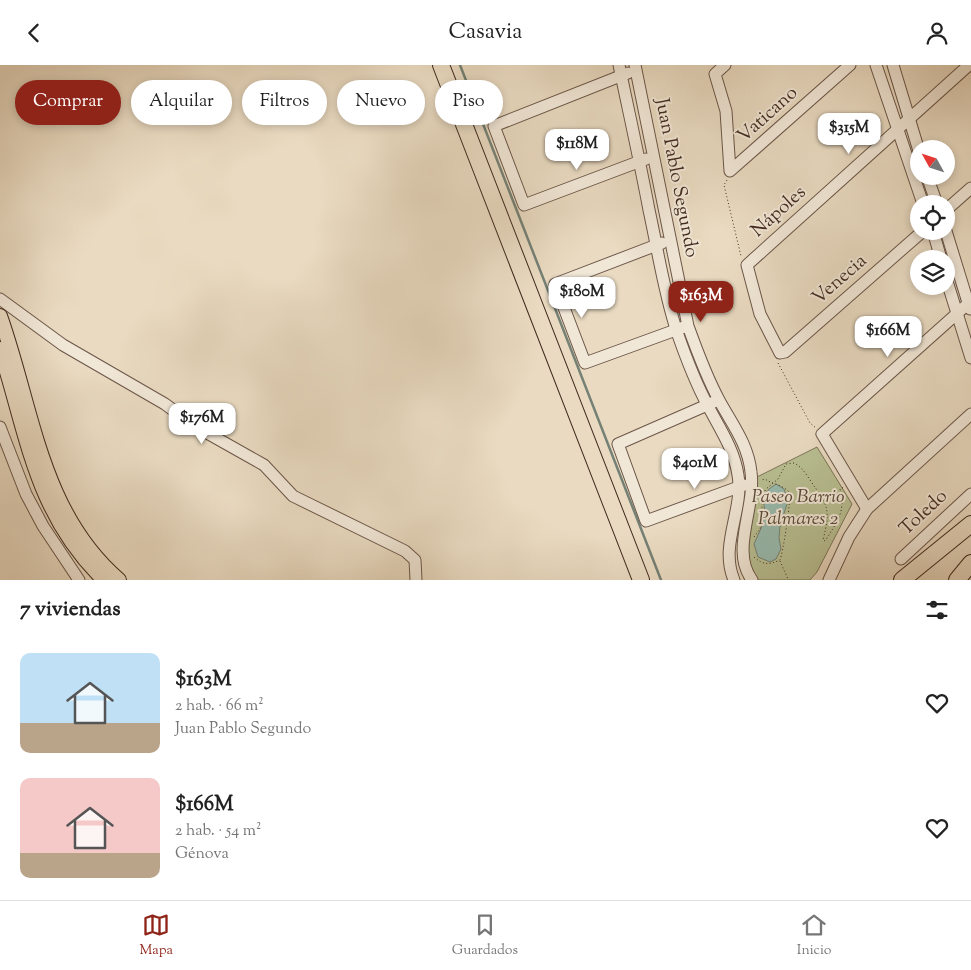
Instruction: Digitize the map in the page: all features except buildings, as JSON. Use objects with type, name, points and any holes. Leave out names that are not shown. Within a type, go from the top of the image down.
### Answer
[{"type":"highway","points":[[430,65],[630,580]]},
{"type":"highway","points":[[440,65],[641,580]]},
{"type":"highway","points":[[902,580],[971,524]]},
{"type":"highway","points":[[957,580],[971,563]]},
{"type":"main road","points":[[0,316],[42,457],[59,503],[79,537],[97,559],[119,580]]},
{"type":"main road","points":[[0,349],[33,462],[48,502],[75,548],[104,580]]},
{"type":"street","points":[[725,65],[715,74],[726,111],[730,171]]},
{"type":"street","name":"Vaticano","points":[[730,171],[850,65]]},
{"type":"street","points":[[876,65],[920,195]]},
{"type":"street","points":[[893,65],[915,140]]},
{"type":"street","name":"Nápoles","points":[[747,265],[969,65]]},
{"type":"street","points":[[636,68],[620,70],[494,126],[524,205],[655,157]]},
{"type":"street","name":"Juan Pablo Segundo","points":[[636,68],[688,326],[700,359],[719,400],[743,441],[752,482],[750,511],[742,550],[745,571],[752,580]]},
{"type":"street","name":"Juan Pablo Segundo","points":[[620,70],[656,245],[676,329],[688,364],[731,448],[738,476],[739,487],[730,540],[729,561],[734,580]]},
{"type":"street","points":[[955,202],[971,188]]},
{"type":"street","name":"Venecia","points":[[780,353],[785,352],[913,240]]},
{"type":"street","points":[[867,509],[822,434],[957,314],[970,305],[949,240]]},
{"type":"street","points":[[670,241],[555,284],[585,363],[688,326]]},
{"type":"street","points":[[747,265],[760,314],[780,353]]},
{"type":"street","points":[[951,295],[971,358]]},
{"type":"street","points":[[0,299],[63,345],[165,404],[193,425],[264,465],[293,496],[405,551],[415,561],[416,580]]},
{"type":"street","points":[[719,400],[618,444],[646,521],[752,482]]},
{"type":"street","points":[[829,580],[849,537],[867,509],[971,414]]},
{"type":"street","points":[[0,427],[26,494],[43,526],[79,580]]},
{"type":"street","name":"Toledo","points":[[901,559],[971,494]]},
{"type":"path","points":[[730,171],[724,185],[740,254],[747,265]]},
{"type":"path","points":[[780,353],[777,365],[810,423],[822,434]]},
{"type":"path","points":[[752,541],[760,529],[762,521],[762,496],[766,489],[774,484],[786,464],[794,463],[802,468],[826,503],[828,515],[825,541],[838,521],[843,505],[840,489],[851,482]]},
{"type":"path","points":[[752,482],[765,479],[789,492],[791,497],[790,509],[785,524],[784,550],[780,560],[771,564],[761,563],[754,558],[752,553]]},
{"type":"path","points":[[780,560],[788,579]]},
{"type":"green space","name":"Paseo Barrio Palmares 2","points":[[817,447],[852,504],[817,572],[810,580],[756,580],[748,571],[745,536],[753,479]]},
{"type":"water","points":[[776,484],[784,489],[788,501],[780,526],[779,538],[781,549],[776,559],[770,562],[758,557],[754,544],[762,526],[765,512],[763,498],[769,489]]},
{"type":"waterway","points":[[460,65],[661,580]]}]
